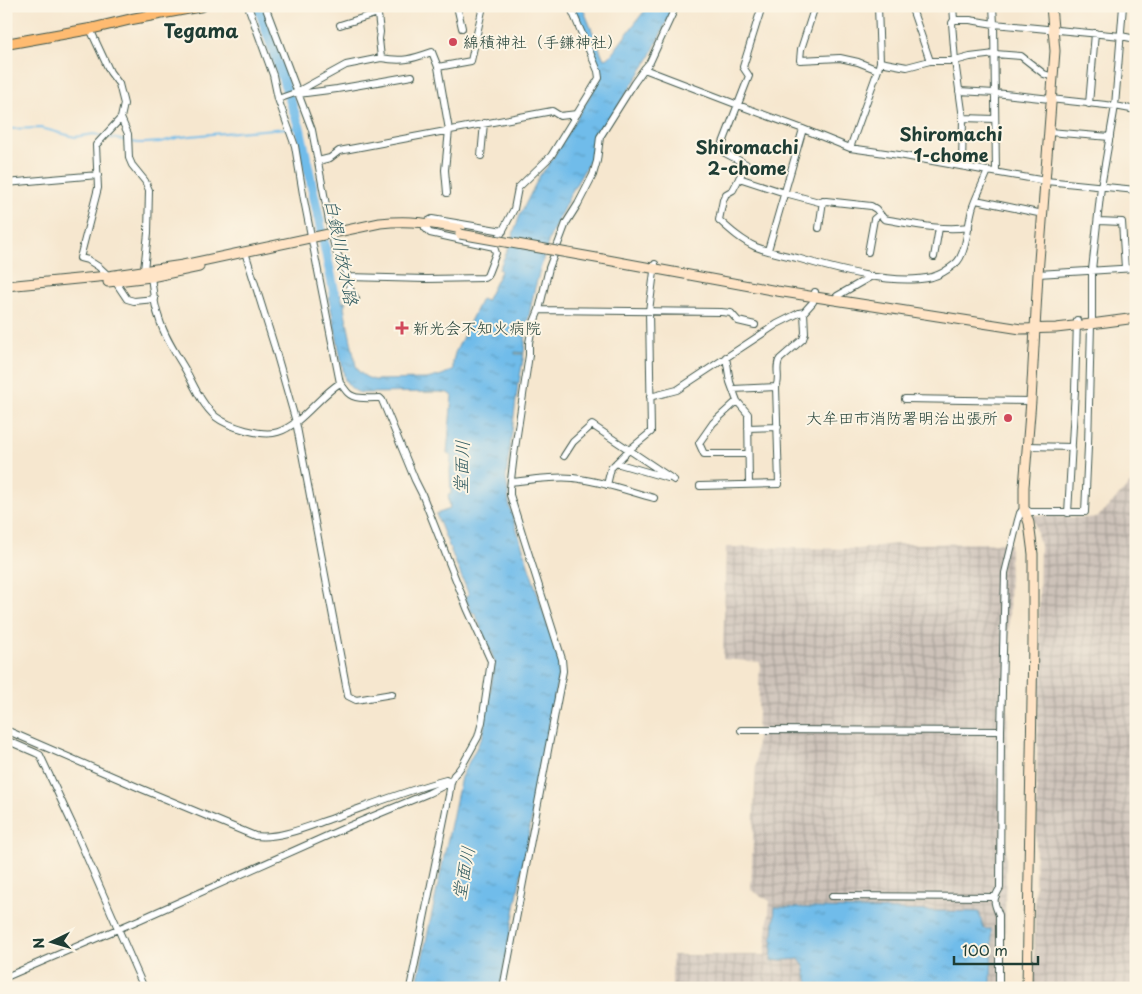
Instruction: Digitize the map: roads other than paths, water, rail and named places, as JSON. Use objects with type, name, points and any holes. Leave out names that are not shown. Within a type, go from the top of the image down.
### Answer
[{"type":"main road","points":[[7,44],[202,6]]},
{"type":"street","points":[[248,6],[273,75],[295,146],[340,383],[352,396],[380,398],[382,400],[467,608],[491,661],[478,737],[469,755],[450,782],[441,837],[410,988]]},
{"type":"street","points":[[265,6],[296,93],[312,130],[336,251],[348,277],[350,289],[356,299]]},
{"type":"street","points":[[457,6],[462,28]]},
{"type":"street","points":[[438,67],[471,61],[483,6]]},
{"type":"street","points":[[348,277],[426,279],[484,278],[487,276],[496,253],[494,247],[514,209],[518,188],[551,156],[598,78],[598,71],[570,6]]},
{"type":"street","points":[[503,988],[563,670],[562,659],[511,497],[510,482],[529,355],[531,329],[539,310],[549,268],[566,223],[593,175],[600,137],[634,83],[650,62],[676,6]]},
{"type":"street","points":[[762,6],[744,67],[749,76],[721,148],[724,152],[746,164],[733,190],[726,194],[723,200],[719,220],[757,247],[822,266],[894,279],[915,279],[933,276],[956,264],[960,258],[976,200],[992,172],[995,119],[993,6]]},
{"type":"street","points":[[815,6],[801,49],[800,60],[840,58],[858,62],[878,70]]},
{"type":"street","points":[[850,148],[880,62],[878,6]]},
{"type":"street","points":[[911,6],[930,61]]},
{"type":"street","points":[[953,6],[954,20],[952,23],[955,61],[963,118],[962,166]]},
{"type":"street","points":[[1028,988],[1033,554],[1029,523],[1024,508],[1024,486],[1038,274],[1054,77],[1055,51],[1051,6]]},
{"type":"street","points":[[1024,508],[1030,512],[1085,512],[1092,270],[1101,187],[1115,106],[1123,6]]},
{"type":"street","points":[[340,25],[378,10],[381,58]]},
{"type":"street","points":[[954,20],[1095,33],[1136,39]]},
{"type":"street","points":[[90,29],[110,72],[119,84],[124,104],[121,118],[96,145],[98,188],[80,258],[88,260],[99,267],[118,284],[127,299],[134,301],[155,299]]},
{"type":"street","points":[[6,31],[7,44]]},
{"type":"street","points":[[1089,104],[1095,33]]},
{"type":"street","points":[[280,98],[296,93],[346,66],[381,58],[393,60],[413,59],[432,52],[438,67],[449,130],[445,170],[447,193]]},
{"type":"street","points":[[880,62],[906,67],[930,61],[955,61],[995,54],[1021,56],[1044,74],[1054,77]]},
{"type":"street","points":[[644,69],[850,148],[1046,181],[1136,190]]},
{"type":"street","points":[[296,93],[337,89],[412,76]]},
{"type":"street","points":[[958,91],[995,93],[1136,110]]},
{"type":"street","points":[[318,161],[330,158],[339,151],[484,123],[552,111],[560,116],[577,114]]},
{"type":"street","points":[[121,118],[128,134],[129,158],[149,190],[148,233],[144,270]]},
{"type":"street","points":[[963,118],[995,119]]},
{"type":"street","points":[[481,156],[484,123]]},
{"type":"street","points":[[768,250],[803,129]]},
{"type":"street","points":[[1049,132],[1110,137]]},
{"type":"street","points":[[6,183],[98,175]]},
{"type":"street","points":[[740,178],[785,194],[819,202],[871,206],[884,219],[924,227],[956,229],[969,227]]},
{"type":"street","points":[[976,200],[1044,214]]},
{"type":"street","points":[[819,228],[823,202]]},
{"type":"street","points":[[868,252],[874,219],[880,214]]},
{"type":"street","points":[[425,225],[432,219],[503,231]]},
{"type":"street","points":[[1098,221],[1122,222],[1124,268]]},
{"type":"street","points":[[6,286],[151,276],[380,223],[410,222],[1001,327],[1021,329],[1036,326],[1136,318]]},
{"type":"street","points":[[425,225],[430,233],[494,247]]},
{"type":"street","points":[[934,256],[939,228]]},
{"type":"street","points":[[6,292],[111,279],[144,270],[246,254]]},
{"type":"street","points":[[246,254],[296,422],[348,696],[356,700],[392,694]]},
{"type":"street","points":[[607,485],[611,468],[651,432],[649,311],[654,266]]},
{"type":"street","points":[[1038,274],[1136,268]]},
{"type":"street","points":[[144,270],[151,276],[158,318],[169,343],[199,395],[217,417],[254,432],[267,434],[277,432],[296,422],[324,395],[340,383]]},
{"type":"street","points":[[837,298],[872,276]]},
{"type":"street","points":[[650,397],[677,390],[777,324],[804,312],[813,302],[815,294]]},
{"type":"street","points":[[539,310],[731,313],[738,321],[755,324]]},
{"type":"street","points":[[700,486],[778,484],[776,387],[778,382],[778,362],[803,338],[805,333],[804,312]]},
{"type":"street","points":[[1091,322],[1136,313]]},
{"type":"street","points":[[1068,513],[1077,323]]},
{"type":"street","points":[[726,358],[732,389],[737,401],[748,414],[749,484]]},
{"type":"street","points":[[732,389],[776,387]]},
{"type":"street","points":[[905,399],[1031,402]]},
{"type":"street","points":[[737,401],[713,423],[699,442],[704,454],[748,454]]},
{"type":"street","points":[[564,456],[573,442],[592,425],[674,480],[616,463]]},
{"type":"street","points":[[748,428],[778,427]]},
{"type":"street","points":[[1027,446],[1072,447]]},
{"type":"street","points":[[510,482],[574,478],[654,498]]},
{"type":"street","points":[[999,988],[999,915],[995,908],[994,897],[1000,888],[1005,573],[1018,520],[1024,508]]},
{"type":"street","points":[[6,730],[255,836],[272,836],[296,830],[446,780],[450,782]]},
{"type":"street","points":[[741,730],[1001,731]]},
{"type":"street","points":[[6,740],[36,752],[40,756],[75,830],[144,988]]},
{"type":"street","points":[[6,977],[347,827],[429,793],[450,782]]},
{"type":"street","points":[[832,896],[994,897]]},
{"type":"water","name":"堂面川","points":[[572,6],[582,6],[605,59],[611,55],[648,6],[674,6],[649,59],[597,138],[593,146],[593,155],[570,195],[549,239],[534,291],[524,353],[515,352],[515,354],[524,354],[519,383],[513,384],[518,385],[506,478],[509,504],[560,667],[500,988],[416,988],[461,777],[483,735],[495,662],[475,613],[472,613],[465,597],[469,595],[436,514],[450,509],[448,495],[451,494],[451,456],[447,454],[452,396],[448,393],[440,392],[361,393],[353,390],[345,380],[329,298],[332,297],[332,293],[338,292],[341,294],[343,304],[346,301],[344,307],[356,366],[359,372],[366,377],[374,380],[427,379],[453,370],[455,353],[481,299],[486,301],[501,271],[499,269],[520,215],[540,175],[556,153],[602,76]]},
{"type":"water","points":[[775,907],[979,912],[984,929],[991,929],[991,988],[809,988],[804,966],[799,959],[771,961]]},
{"type":"waterway","name":"白銀川放水路","points":[[258,6],[300,129],[337,305]]},
{"type":"waterway","points":[[6,129],[41,128],[75,137],[94,134],[102,136]]},
{"type":"waterway","points":[[107,137],[146,143],[211,134],[287,128],[300,129]]},
{"type":"place","name":"綿積神社（手鎌神社）","points":[[453,42]]},
{"type":"place","name":"新光会不知火病院","points":[[402,328]]},
{"type":"place","name":"大牟田市消防署明治出張所","points":[[1008,418]]},
{"type":"district","name":"Tegama","points":[[201,31]]},
{"type":"district","name":"Shiromachi 1-chome","points":[[951,145]]},
{"type":"district","name":"Shiromachi 2-chome","points":[[747,158]]}]
